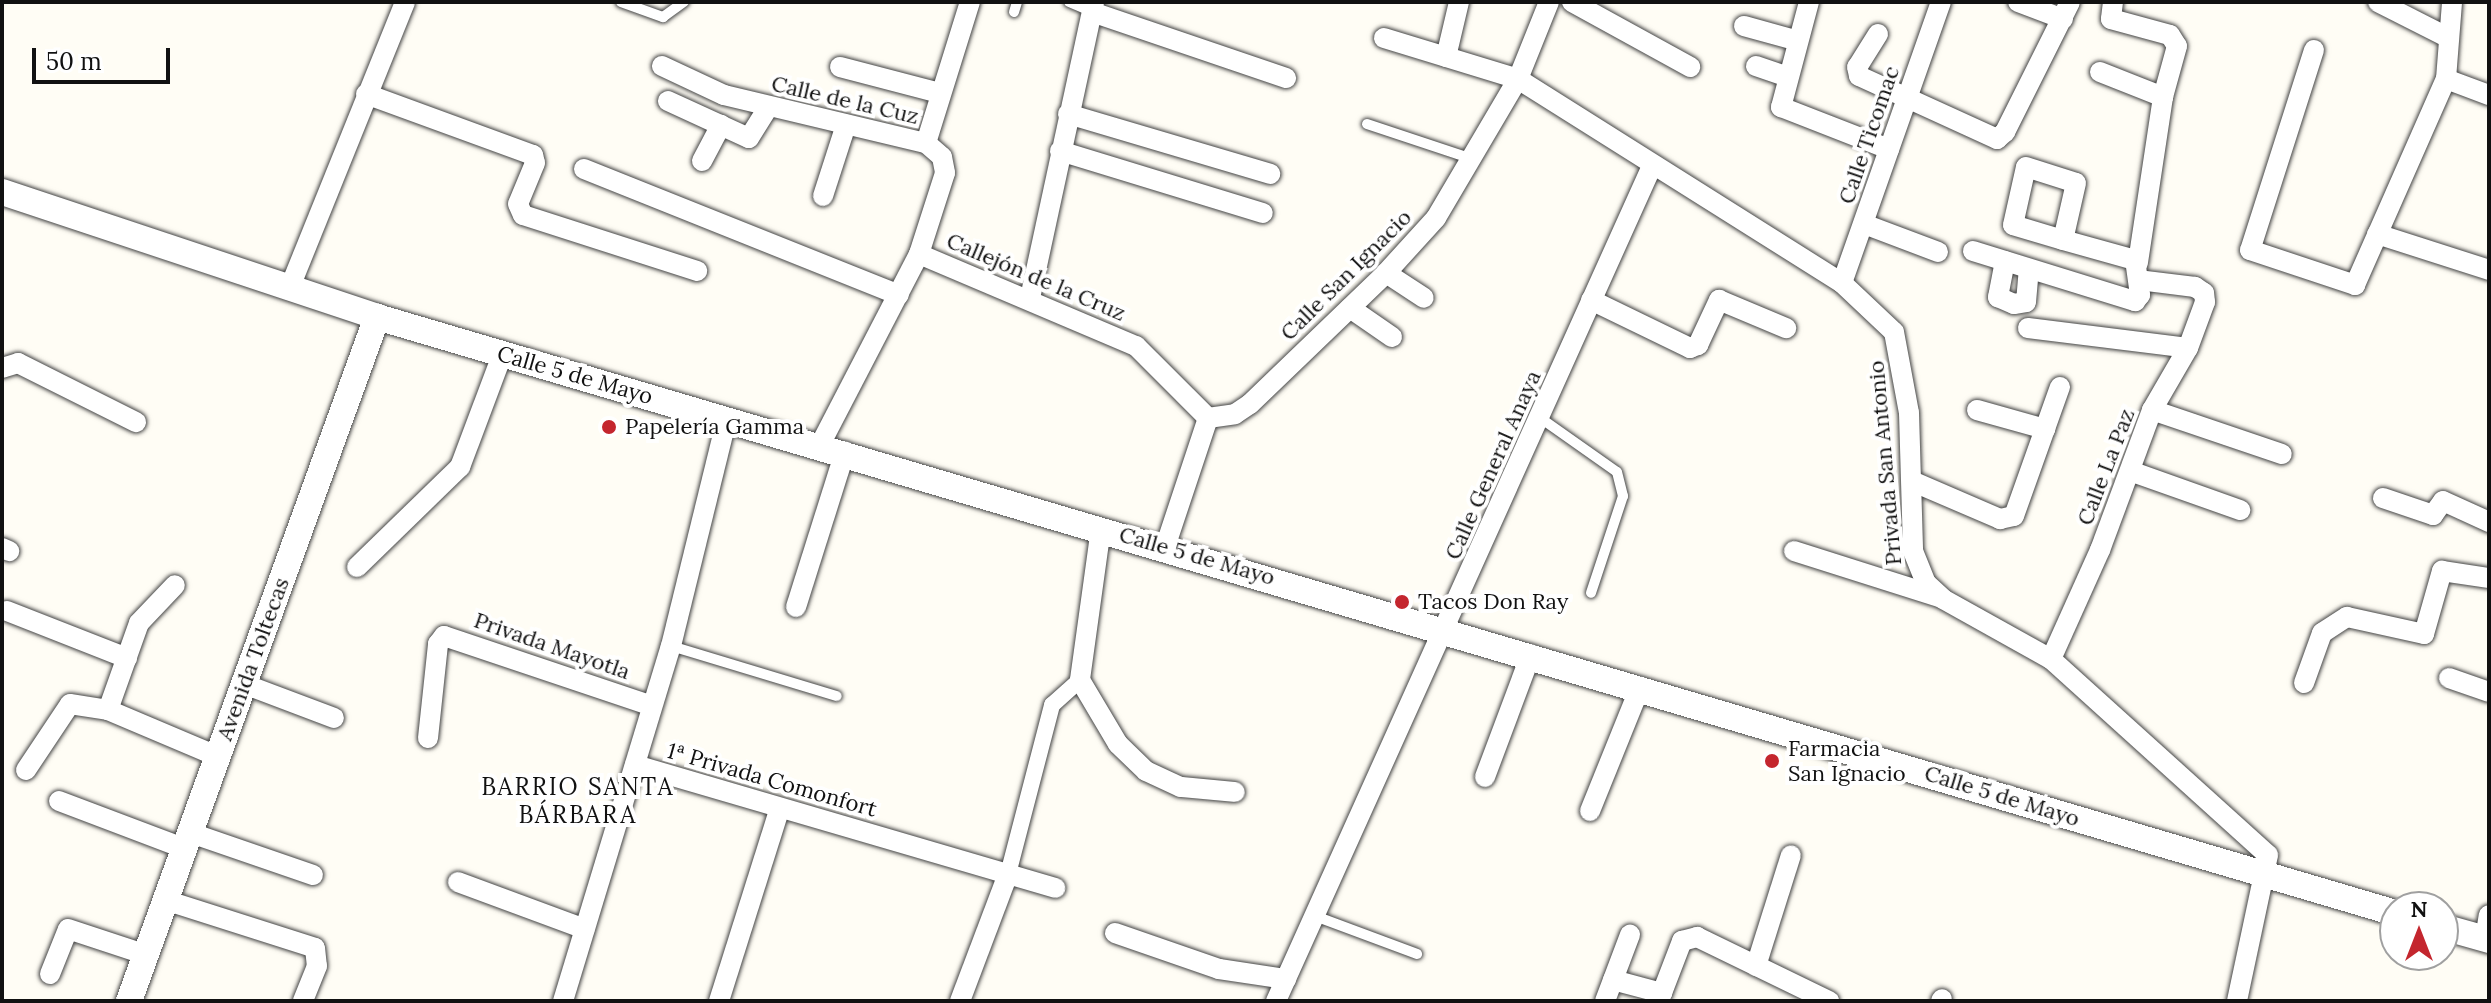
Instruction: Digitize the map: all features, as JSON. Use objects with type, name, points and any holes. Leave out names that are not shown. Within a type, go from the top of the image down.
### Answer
[{"type":"street","points":[[290,287],[405,2]]},
{"type":"street","points":[[926,143],[970,2]]},
{"type":"street","points":[[1446,57],[1459,2]]},
{"type":"street","name":"Calle San Ignacio","points":[[1208,418],[1235,414],[1250,404],[1386,273],[1436,218],[1518,79],[1549,2]]},
{"type":"street","points":[[1572,2],[1690,67]]},
{"type":"street","points":[[1809,2],[1781,107],[1889,149]]},
{"type":"street","name":"Calle Ticomac","points":[[1842,283],[1941,2]]},
{"type":"street","points":[[1878,34],[1856,72],[1997,139],[2067,11],[2018,2]]},
{"type":"street","points":[[1973,251],[2135,301],[2163,97],[2176,38],[2111,19],[2113,2]]},
{"type":"street","points":[[2378,2],[2447,37]]},
{"type":"street","points":[[2314,50],[2250,250],[2355,285],[2446,79],[2452,2]]},
{"type":"street","points":[[1030,298],[1093,7],[1286,78]]},
{"type":"street","points":[[1744,26],[1798,41]]},
{"type":"street","name":"Privada San Antonio","points":[[1384,38],[1518,79],[1842,283],[1894,332],[1909,413],[1916,569],[1943,599],[2051,659],[2268,855],[2264,874]]},
{"type":"street","name":"Calle de la Cuz","points":[[662,66],[724,95],[926,143],[942,157],[945,173],[919,254],[833,449],[796,607]]},
{"type":"street","points":[[1756,66],[1788,77]]},
{"type":"street","points":[[840,67],[940,93]]},
{"type":"street","points":[[2100,72],[2163,97]]},
{"type":"street","points":[[2446,79],[2489,95]]},
{"type":"street","points":[[366,94],[533,155],[535,163],[518,204],[523,215],[697,271]]},
{"type":"street","points":[[668,101],[749,138],[768,107]]},
{"type":"street","points":[[1068,114],[1270,174]]},
{"type":"street","points":[[702,161],[721,125]]},
{"type":"street","points":[[823,196],[846,125]]},
{"type":"street","points":[[1060,151],[1263,213]]},
{"type":"street","name":"Calle General Anaya","points":[[1276,1001],[1447,629],[1652,166]]},
{"type":"street","points":[[2063,240],[2076,183],[2030,166],[2024,170],[2013,225],[2063,240],[2138,271]]},
{"type":"street","points":[[584,169],[899,295]]},
{"type":"street","name":"Calle 5 de Mayo","points":[[2,192],[377,317],[502,355],[1447,629],[2379,908]]},
{"type":"street","points":[[1864,224],[1938,252]]},
{"type":"street","points":[[2377,234],[2489,270]]},
{"type":"street","name":"Callejón de la Cruz","points":[[919,254],[1030,298],[1136,346],[1208,418]]},
{"type":"street","points":[[2005,261],[1998,297],[2014,304],[2026,302],[2029,269]]},
{"type":"street","name":"Calle La Paz","points":[[2051,659],[2130,471],[2152,410],[2188,348],[2204,293],[2195,287],[2138,271]]},
{"type":"street","points":[[1386,273],[1424,298]]},
{"type":"street","points":[[1591,300],[1690,348],[1698,345],[1719,300],[1786,328]]},
{"type":"street","points":[[1350,308],[1392,337]]},
{"type":"street","name":"Avenida Toltecas","points":[[129,1001],[168,901],[217,756],[377,317]]},
{"type":"street","points":[[2028,328],[2188,348]]},
{"type":"street","points":[[357,567],[460,467],[502,355]]},
{"type":"street","points":[[2,368],[18,363],[136,422]]},
{"type":"street","points":[[1914,482],[2008,520],[2014,516],[2060,387]]},
{"type":"street","points":[[1977,410],[2045,429]]},
{"type":"street","points":[[2152,410],[2282,454]]},
{"type":"street","name":"1ª Privada Comonfort","points":[[727,418],[671,646],[635,765],[1055,888]]},
{"type":"street","points":[[1165,547],[1208,418]]},
{"type":"street","points":[[2130,471],[2240,510]]},
{"type":"street","points":[[2383,498],[2433,515],[2443,501],[2489,522]]},
{"type":"street","points":[[1101,528],[1080,680],[1118,744],[1146,771],[1181,787],[1235,792]]},
{"type":"street","points":[[1794,551],[1943,599]]},
{"type":"street","points":[[2304,683],[2322,633],[2347,617],[2424,634],[2442,571],[2489,578]]},
{"type":"street","points":[[108,710],[139,623],[175,585]]},
{"type":"street","points":[[7,611],[127,658]]},
{"type":"street","name":"Privada Mayotla","points":[[428,738],[438,644],[444,636],[652,706]]},
{"type":"street","points":[[1485,777],[1531,654]]},
{"type":"street","points":[[2449,678],[2489,692]]},
{"type":"street","points":[[960,1001],[1008,874],[1052,705],[1080,680]]},
{"type":"street","points":[[244,684],[334,718]]},
{"type":"street","points":[[1590,811],[1640,687]]},
{"type":"street","points":[[26,770],[64,707],[78,703],[108,710],[217,756]]},
{"type":"street","points":[[563,1001],[635,765]]},
{"type":"street","points":[[59,801],[313,875]]},
{"type":"street","points":[[719,1001],[780,808]]},
{"type":"street","points":[[1756,966],[1791,855]]},
{"type":"street","points":[[2237,1001],[2264,874]]},
{"type":"street","points":[[458,882],[585,929]]},
{"type":"street","points":[[168,901],[315,948],[317,966],[303,1001]]},
{"type":"street","points":[[50,974],[68,929],[147,955]]},
{"type":"street","points":[[2459,929],[2488,932]]},
{"type":"street","points":[[1115,933],[1219,969],[1286,979]]},
{"type":"street","points":[[1605,1001],[1630,935]]},
{"type":"street","points":[[1613,980],[1662,993],[1682,941],[1697,937],[1818,999]]},
{"type":"lane","points":[[621,2],[663,17],[684,2]]},
{"type":"lane","points":[[1069,2],[1093,7]]},
{"type":"lane","points":[[1367,124],[1472,159]]},
{"type":"lane","points":[[1539,417],[1617,472],[1623,496],[1591,593]]},
{"type":"lane","points":[[671,646],[837,696]]},
{"type":"lane","points":[[1315,916],[1417,954]]},
{"type":"place","name":"Papelería Gamma","points":[[609,427]]},
{"type":"place","name":"Tacos Don Ray","points":[[1402,602]]},
{"type":"place","name":"Farmacia San Ignacio","points":[[1772,761]]},
{"type":"district","name":"BARRIO SANTA BÁRBARA","points":[[578,801]]}]
